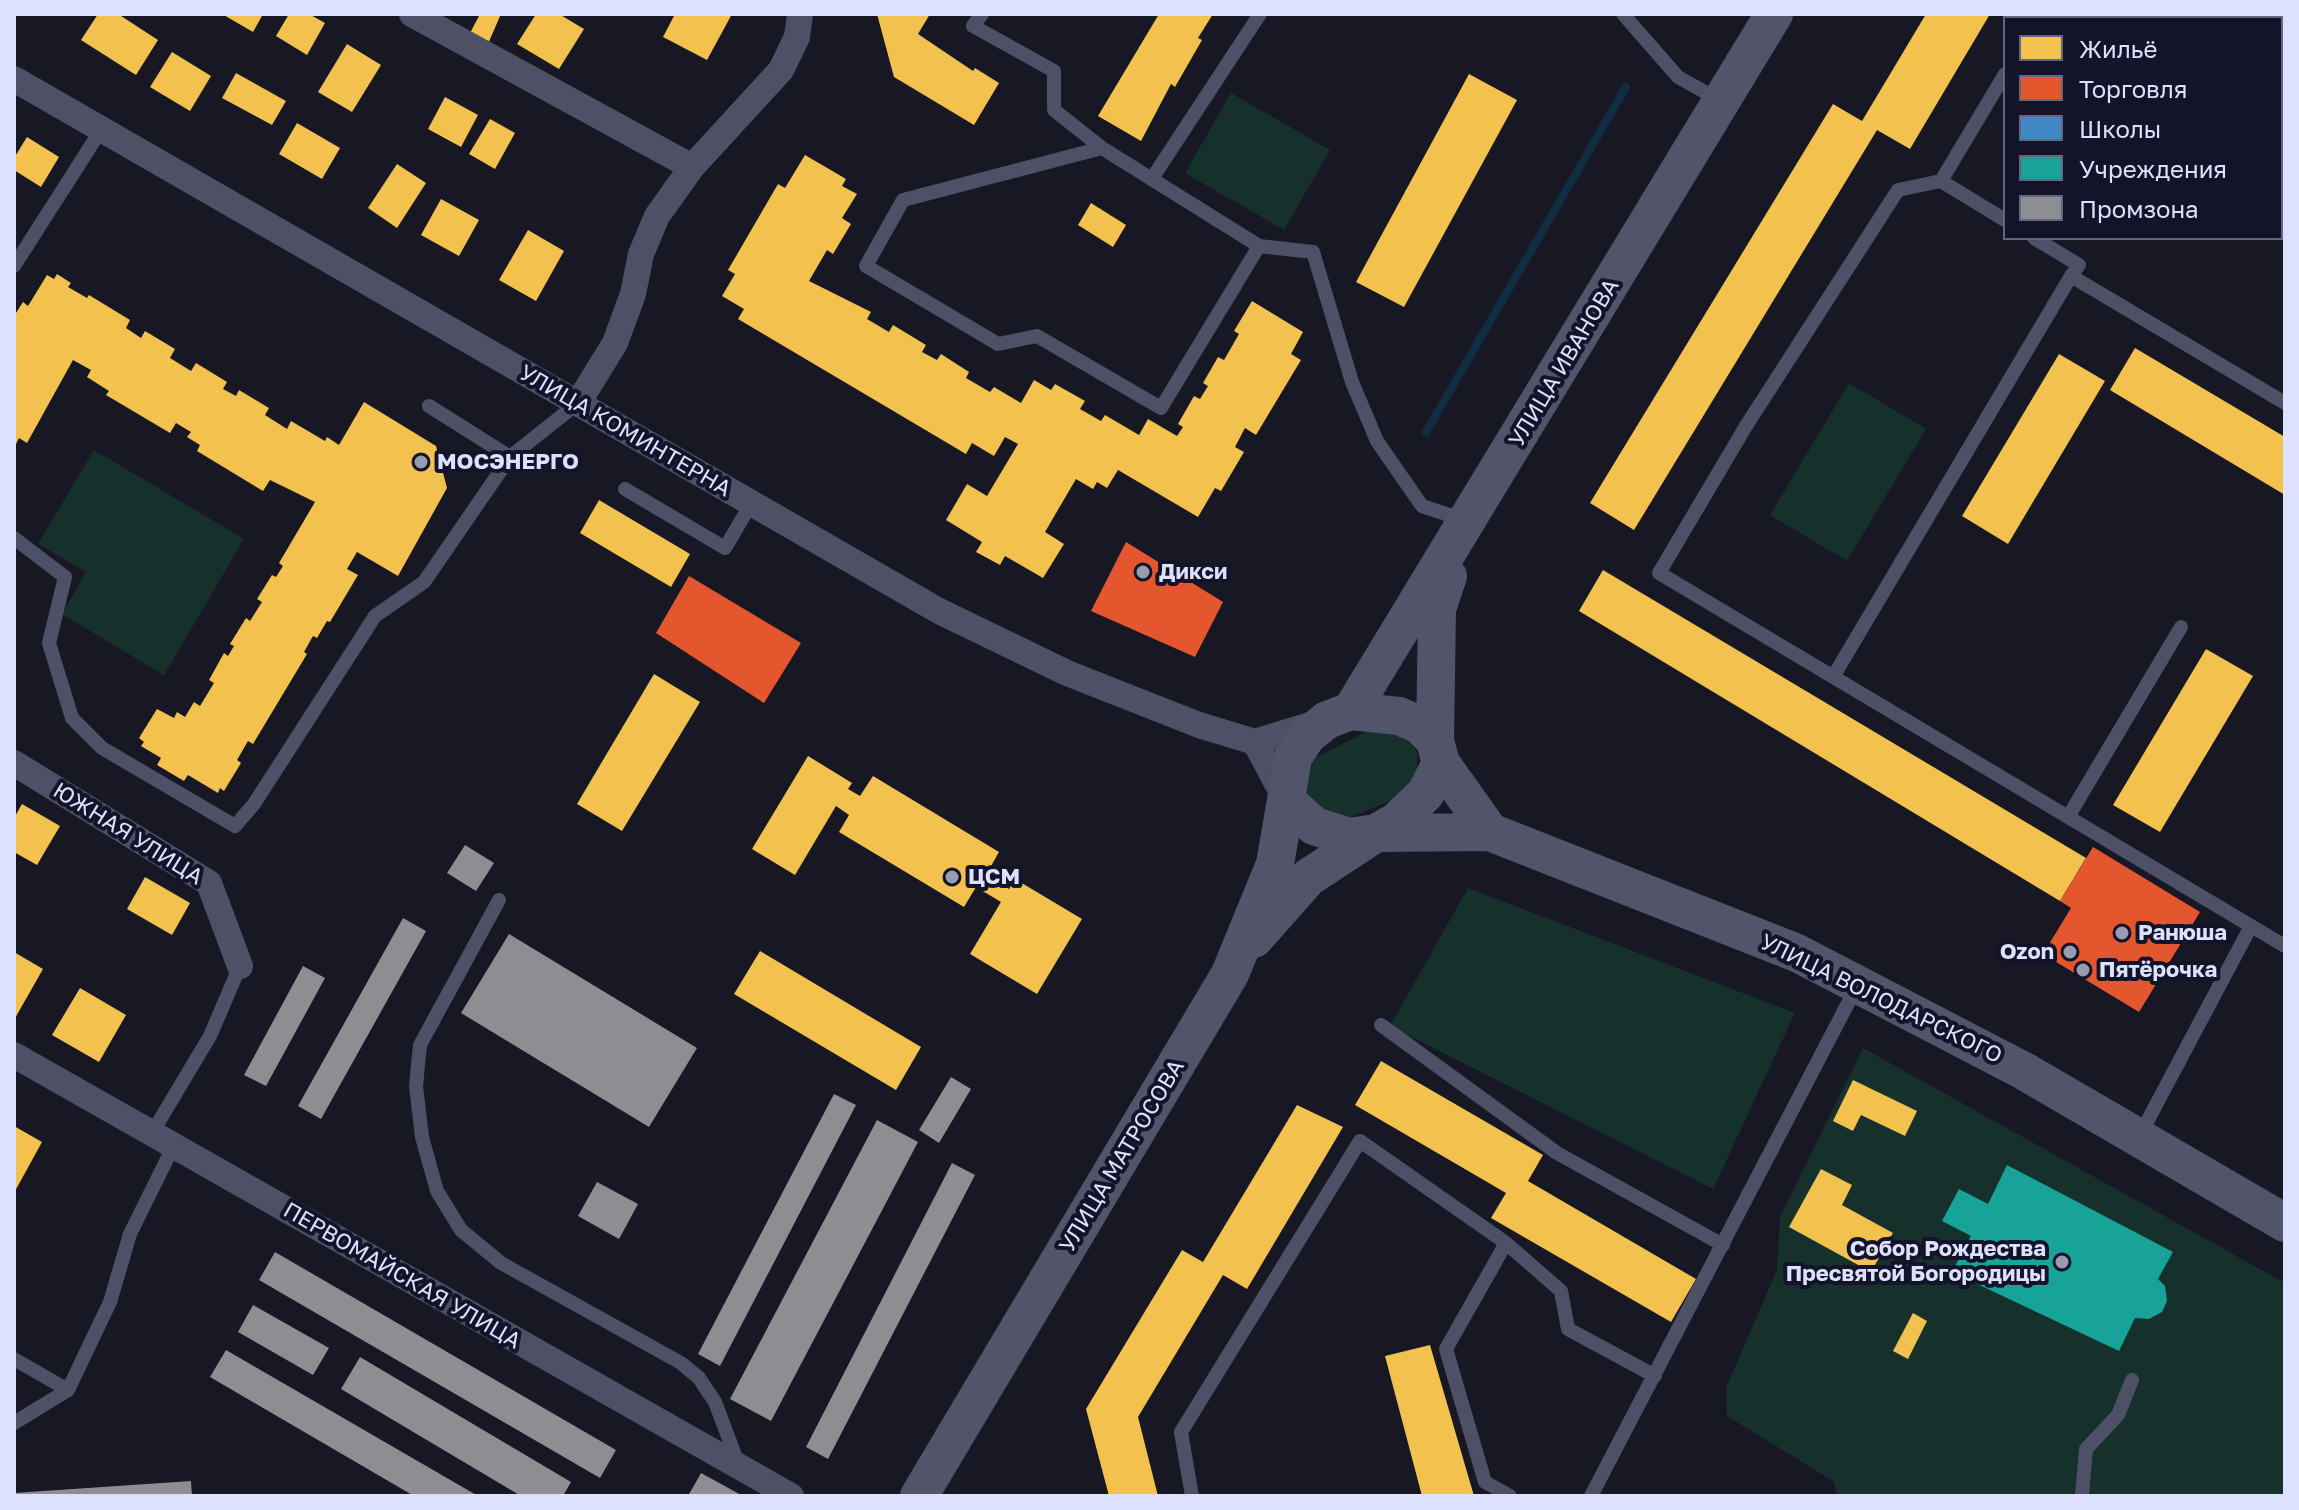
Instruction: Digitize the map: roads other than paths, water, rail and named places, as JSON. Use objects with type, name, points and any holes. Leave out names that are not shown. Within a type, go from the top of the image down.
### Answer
[{"type":"street","points":[[412,14],[692,167]]},
{"type":"street","points":[[578,403],[615,343],[633,294],[641,254],[657,216],[692,167],[781,70],[797,37],[800,14]]},
{"type":"street","name":"УЛИЦА ИВАНОВА","points":[[1339,715],[1468,521],[1774,14]]},
{"type":"street","name":"УЛИЦА КОМИНТЕРНА","points":[[14,79],[939,611],[1067,673],[1199,725],[1255,742]]},
{"type":"street","points":[[1235,961],[1309,877],[1397,821],[1426,793],[1438,752],[1437,609],[1468,521]]},
{"type":"street","points":[[1286,800],[1293,757],[1307,736],[1339,715]]},
{"type":"street","points":[[1339,715],[1399,716],[1420,725],[1490,832],[1376,833],[1349,837],[1314,826],[1286,800],[1255,742],[1339,715]]},
{"type":"street","name":"ЮЖНАЯ УЛИЦА","points":[[14,763],[209,883],[240,966]]},
{"type":"street","name":"УЛИЦА МАТРОСОВА","points":[[919,1496],[1235,961],[1275,864],[1286,800]]},
{"type":"street","name":"УЛИЦА ВОЛОДАРСКОГО","points":[[1490,832],[1797,953],[2139,1136],[2285,1223]]},
{"type":"street","name":"ПЕРВОМАЙСКАЯ УЛИЦА","points":[[14,1055],[791,1496]]},
{"type":"lane","points":[[982,14],[973,26],[1054,71],[1054,110],[1102,148],[1153,177],[1259,246],[1313,252],[1352,382],[1377,441],[1422,506],[1468,521]]},
{"type":"lane","points":[[1153,177],[1260,14]]},
{"type":"lane","points":[[1623,14],[1678,77],[1721,101]]},
{"type":"lane","points":[[1941,181],[2003,77]]},
{"type":"lane","points":[[14,266],[101,130]]},
{"type":"lane","points":[[1102,148],[903,200],[866,266],[998,344],[1037,336],[1161,408],[1259,246]]},
{"type":"lane","points":[[2003,219],[1941,181],[1898,190],[1746,426],[1659,573],[2285,946]]},
{"type":"lane","points":[[1833,677],[2079,265],[2037,240]]},
{"type":"lane","points":[[2071,276],[2285,403]]},
{"type":"lane","points":[[14,538],[65,577],[49,643],[72,718],[102,748],[235,826],[254,804],[375,616],[424,582],[510,457],[578,403]]},
{"type":"lane","points":[[429,406],[510,457]]},
{"type":"lane","points":[[625,489],[725,548],[751,504]]},
{"type":"lane","points":[[2068,817],[2181,627]]},
{"type":"lane","points":[[499,900],[420,1045],[416,1086],[422,1137],[437,1191],[461,1230],[501,1263],[681,1363],[699,1378],[715,1402],[730,1449],[741,1468]]},
{"type":"lane","points":[[2139,1136],[2183,1060],[2251,926]]},
{"type":"lane","points":[[14,1423],[68,1390],[110,1302],[163,1139],[240,966]]},
{"type":"lane","points":[[1591,1496],[1858,984]]},
{"type":"lane","points":[[1381,1025],[1557,1153],[1723,1245]]},
{"type":"lane","points":[[1192,1496],[1181,1432],[1360,1141],[1506,1243],[1561,1291],[1568,1329],[1655,1376]]},
{"type":"lane","points":[[1506,1243],[1446,1349],[1485,1482],[1510,1496]]},
{"type":"lane","points":[[14,1359],[68,1390]]},
{"type":"lane","points":[[2082,1496],[2086,1449],[2118,1415],[2132,1380]]},
{"type":"waterway","points":[[1426,432],[1626,87]]},
{"type":"place","name":"МОСЭНЕРГО","points":[[421,462]]},
{"type":"place","name":"Дикси","points":[[1143,572]]},
{"type":"place","name":"ЦСМ","points":[[952,877]]},
{"type":"place","name":"Ранюша","points":[[2122,933]]},
{"type":"place","name":"Ozon","points":[[2070,952]]},
{"type":"place","name":"Пятёрочка","points":[[2083,970]]},
{"type":"place","name":"Собор Рождества Пресвятой Богородицы","points":[[2062,1262]]}]
